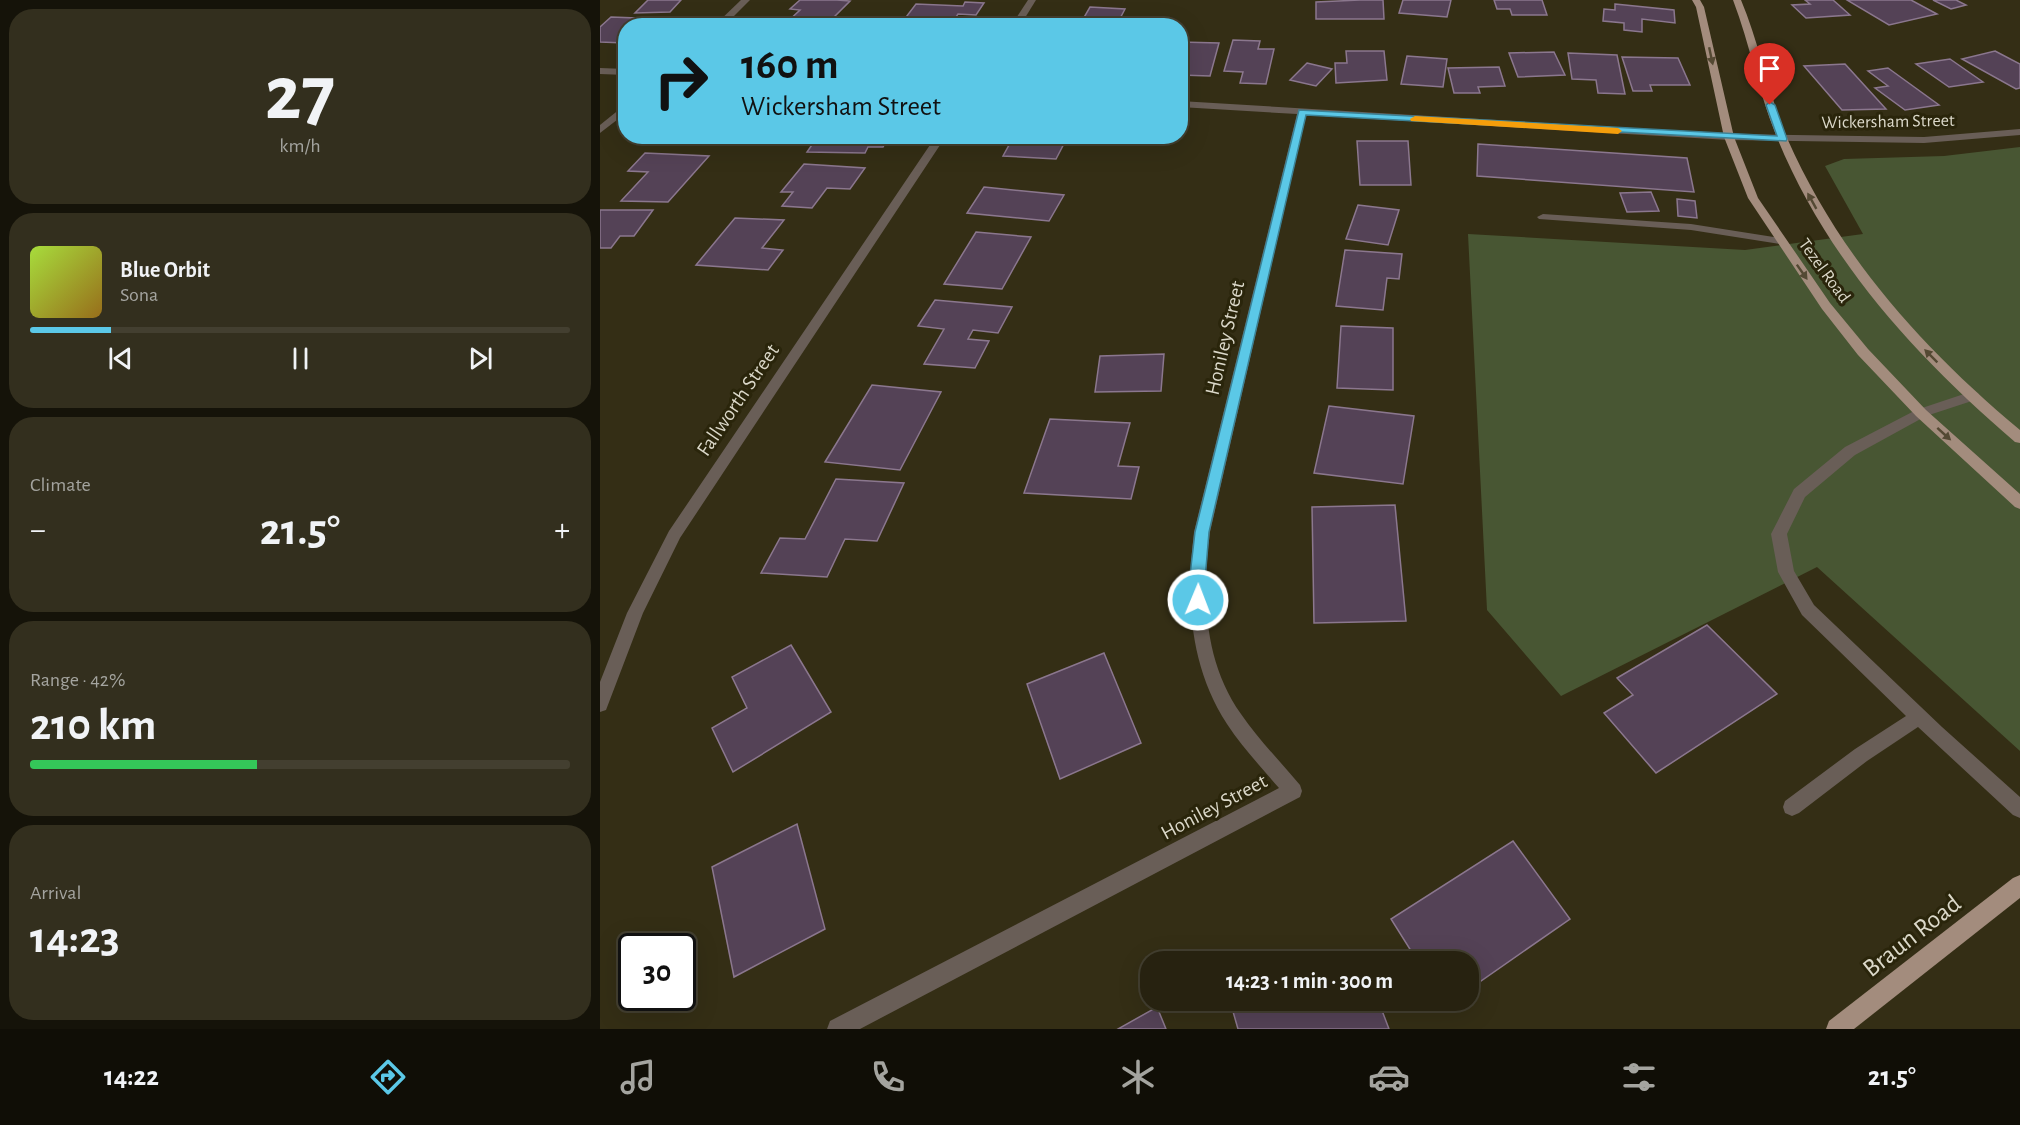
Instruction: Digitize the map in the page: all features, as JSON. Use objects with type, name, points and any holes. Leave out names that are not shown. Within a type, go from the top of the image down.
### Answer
[{"type":"main road","name":"Tezel Road","points":[[1696,0],[1700,7],[1729,137],[1753,198],[1780,241],[1848,334],[1921,413],[2020,503]]},
{"type":"main road","name":"Tezel Road","points":[[1737,0],[1747,24],[1758,71],[1782,139],[1812,201],[1846,256],[1885,309],[1930,356],[2020,438]]},
{"type":"main road","name":"Braun Road","points":[[1837,1029],[2020,885]]},
{"type":"street","points":[[727,18],[746,0]]},
{"type":"street","points":[[1020,18],[1032,0]]},
{"type":"street","points":[[600,71],[618,72]]},
{"type":"street","name":"Wickersham Street","points":[[1188,105],[1782,139],[1924,140],[2020,132]]},
{"type":"street","name":"Honiley Street","points":[[838,1029],[1293,790],[1233,718],[1217,685],[1205,650],[1199,616],[1197,584],[1202,532],[1302,112]]},
{"type":"street","points":[[600,130],[618,114]]},
{"type":"street","name":"Fallworth Street","points":[[600,704],[634,613],[674,535],[936,144]]},
{"type":"street","points":[[1543,217],[1679,226],[1780,241]]},
{"type":"street","points":[[1974,396],[1921,413],[1850,451],[1799,493],[1779,534],[1786,572],[1808,610],[1919,717],[2020,809]]},
{"type":"street","points":[[1792,807],[1861,755],[1919,717]]},
{"type":"green space","points":[[2020,147],[2020,751],[1817,567],[1561,696],[1487,610],[1468,234],[1745,250],[1863,234],[1825,166],[1844,159],[1944,156]]},
{"type":"building","points":[[648,0],[681,0],[670,12],[635,13]]},
{"type":"building","points":[[800,0],[850,1],[833,18],[791,18],[800,10],[790,9]]},
{"type":"building","points":[[1383,0],[1384,19],[1316,19],[1316,2]]},
{"type":"building","points":[[1403,0],[1451,0],[1447,17],[1399,13]]},
{"type":"building","points":[[1494,0],[1542,0],[1547,15],[1512,15],[1510,9],[1497,9]]},
{"type":"building","points":[[1805,0],[1833,0],[1850,15],[1806,18],[1792,5],[1810,4]]},
{"type":"building","points":[[1847,0],[1911,0],[1937,14],[1889,25]]},
{"type":"building","points":[[1933,0],[1956,0],[1966,5],[1951,9]]},
{"type":"building","points":[[965,2],[984,3],[976,15],[958,14],[955,18],[905,18],[916,4],[963,6]]},
{"type":"building","points":[[1615,4],[1674,10],[1675,23],[1642,19],[1642,32],[1624,30],[1624,23],[1603,21],[1604,9],[1615,10]]},
{"type":"building","points":[[1090,7],[1125,9],[1120,18],[1084,18]]},
{"type":"building","points":[[611,17],[636,18],[618,18],[618,43],[600,42],[600,27]]},
{"type":"building","points":[[1233,40],[1260,41],[1258,49],[1274,49],[1266,84],[1240,83],[1243,72],[1224,71]]},
{"type":"building","points":[[1188,42],[1219,43],[1210,76],[1188,75]]},
{"type":"building","points":[[1346,51],[1384,51],[1387,80],[1336,83],[1335,63],[1347,63]]},
{"type":"building","points":[[1995,51],[2020,64],[2020,88],[2016,89],[1962,59]]},
{"type":"building","points":[[1554,52],[1565,75],[1518,77],[1509,53]]},
{"type":"building","points":[[1568,53],[1617,55],[1625,94],[1598,93],[1596,80],[1572,79]]},
{"type":"building","points":[[1407,56],[1447,59],[1443,87],[1401,84]]},
{"type":"building","points":[[1622,57],[1678,58],[1690,85],[1650,85],[1652,91],[1633,91]]},
{"type":"building","points":[[1950,59],[1983,82],[1949,87],[1916,64]]},
{"type":"building","points":[[1307,63],[1332,69],[1316,86],[1290,80]]},
{"type":"building","points":[[1845,64],[1886,109],[1842,110],[1804,66]]},
{"type":"building","points":[[1499,67],[1505,86],[1478,87],[1480,93],[1454,93],[1448,68]]},
{"type":"building","points":[[1888,68],[1939,105],[1905,110],[1875,88],[1888,86],[1868,71]]},
{"type":"building","points":[[1357,141],[1408,141],[1411,185],[1360,185]]},
{"type":"building","points":[[812,144],[885,144],[883,147],[868,147],[865,153],[807,152]]},
{"type":"building","points":[[1010,144],[1064,144],[1056,159],[1003,156]]},
{"type":"building","points":[[1478,144],[1687,158],[1694,192],[1477,176]]},
{"type":"building","points":[[645,153],[709,156],[668,202],[621,201],[648,172],[628,171]]},
{"type":"building","points":[[804,164],[865,168],[850,189],[827,188],[812,208],[782,206],[793,192],[781,192]]},
{"type":"building","points":[[984,187],[1064,195],[1049,221],[967,213]]},
{"type":"building","points":[[1651,192],[1659,211],[1627,212],[1620,193]]},
{"type":"building","points":[[1677,199],[1695,201],[1697,218],[1678,216]]},
{"type":"building","points":[[1358,205],[1399,210],[1388,245],[1346,239]]},
{"type":"building","points":[[600,210],[653,210],[634,236],[620,236],[611,248],[600,248]]},
{"type":"building","points":[[735,218],[784,220],[762,248],[783,250],[768,270],[696,265]]},
{"type":"building","points":[[976,232],[1031,237],[1002,289],[944,284]]},
{"type":"building","points":[[1345,250],[1402,254],[1399,279],[1387,278],[1383,310],[1336,306]]},
{"type":"building","points":[[935,300],[1012,307],[998,333],[973,330],[968,339],[989,341],[975,368],[924,364],[944,329],[918,326]]},
{"type":"building","points":[[1341,326],[1393,328],[1393,390],[1337,388]]},
{"type":"building","points":[[1164,354],[1161,391],[1095,392],[1100,356]]},
{"type":"building","points":[[872,385],[941,392],[900,470],[825,462]]},
{"type":"building","points":[[1329,406],[1414,416],[1403,484],[1314,473]]},
{"type":"building","points":[[1050,419],[1130,423],[1118,466],[1139,467],[1131,499],[1024,493]]},
{"type":"building","points":[[836,479],[904,483],[877,541],[845,539],[827,577],[761,573],[780,538],[805,539]]},
{"type":"building","points":[[1395,505],[1406,621],[1314,623],[1312,507]]},
{"type":"building","points":[[1707,625],[1777,694],[1656,773],[1604,713],[1633,695],[1617,678]]},
{"type":"building","points":[[791,645],[831,712],[733,772],[712,728],[747,708],[732,677]]},
{"type":"building","points":[[1104,653],[1141,743],[1060,779],[1027,684]]},
{"type":"building","points":[[797,824],[825,929],[734,977],[712,867]]},
{"type":"building","points":[[1513,841],[1570,919],[1479,982],[1479,951],[1411,951],[1391,919]]},
{"type":"building","points":[[1150,1011],[1159,1011],[1166,1029],[1118,1029]]},
{"type":"building","points":[[1233,1011],[1382,1011],[1389,1029],[1238,1029]]},
{"type":"slow traffic","points":[[1415,119],[1618,131]]},
{"type":"route","points":[[1198,600],[1197,584],[1202,532],[1302,112],[1782,139],[1770,105]]}]
